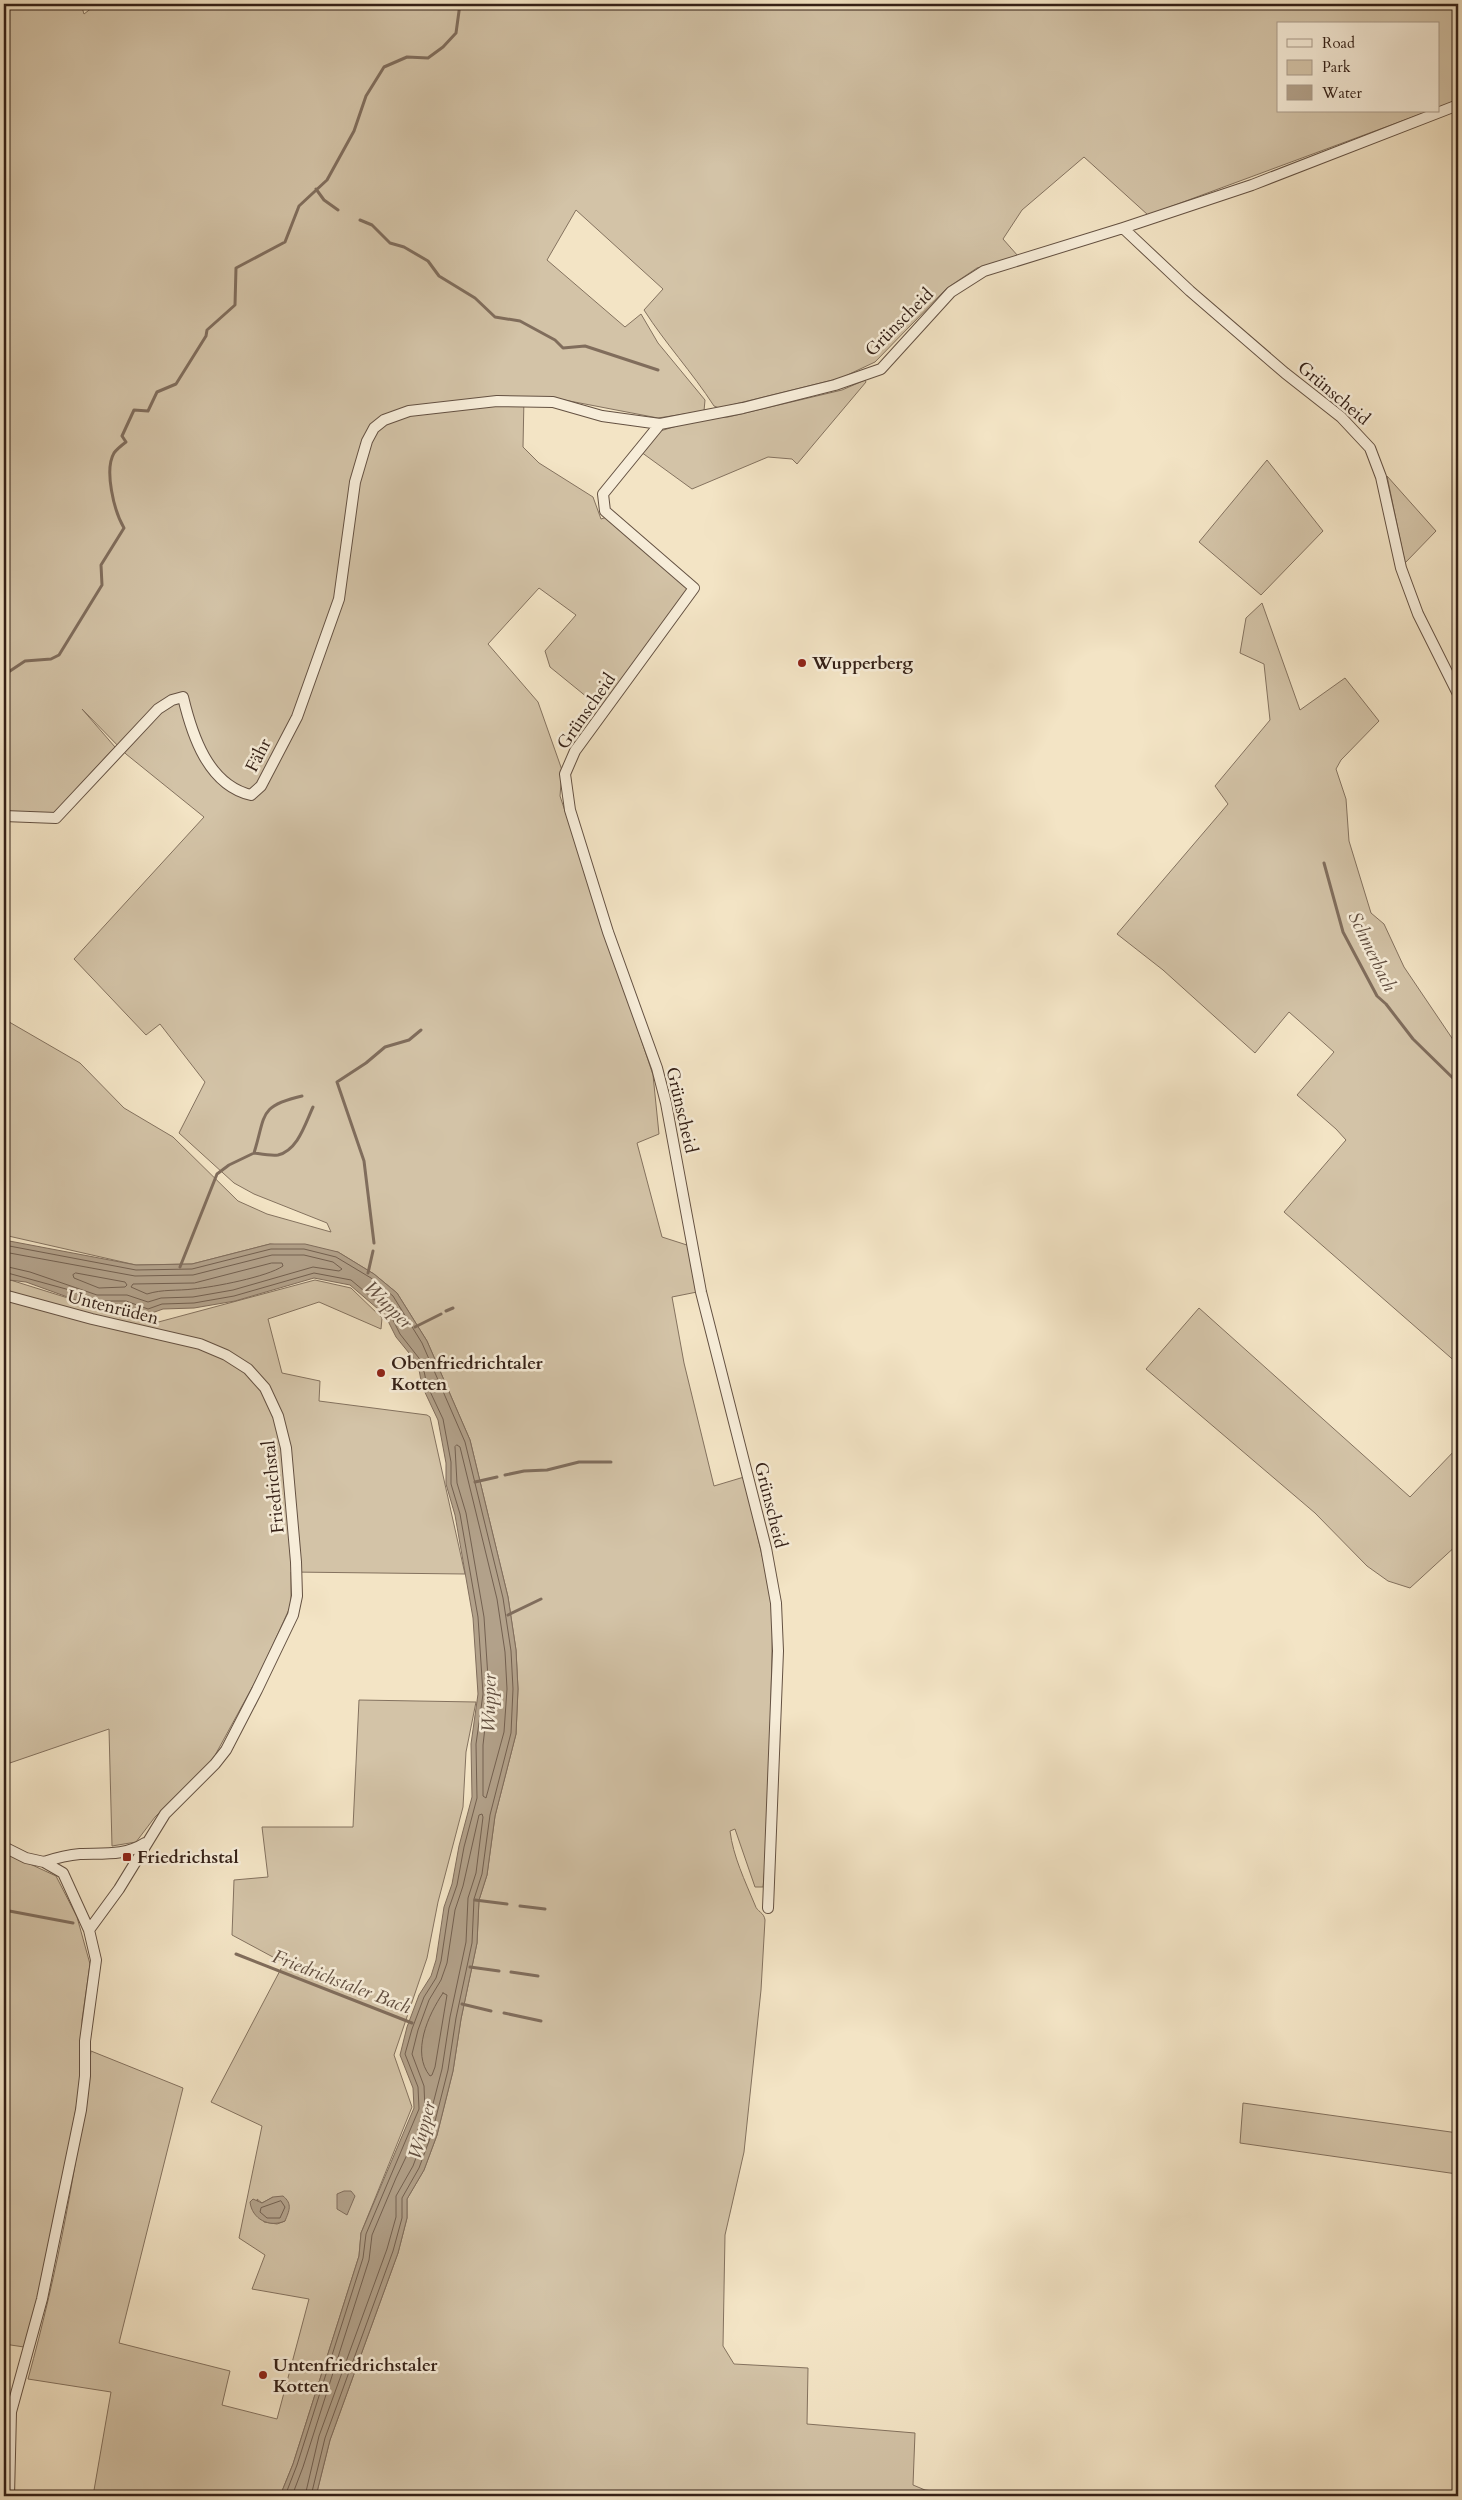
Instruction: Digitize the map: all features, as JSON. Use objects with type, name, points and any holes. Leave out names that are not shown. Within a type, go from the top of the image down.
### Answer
[{"type":"street","name":"Grünscheid","points":[[384,420],[410,411],[497,400],[553,402],[602,416],[660,424],[743,408],[826,387],[880,368],[951,292],[984,271],[1123,228],[1252,185],[1458,105]]},
{"type":"street","name":"Grünscheid","points":[[1123,228],[1190,291],[1285,374],[1341,417],[1370,448],[1381,477],[1401,568],[1418,614],[1458,694]]},
{"type":"street","name":"Fähr","points":[[4,816],[56,818],[158,709],[172,700],[183,697],[190,725],[203,757],[240,792],[251,795],[261,786],[297,716],[339,599],[355,482],[367,441],[374,428],[384,420]]},
{"type":"street","name":"Grünscheid","points":[[660,424],[604,494],[606,511],[694,588],[575,751],[565,774],[570,810],[608,932],[657,1068],[666,1103],[702,1292],[766,1548],[776,1602],[778,1651],[768,1908]]},
{"type":"street","name":"Untenrüden","points":[[4,1295],[92,1320],[169,1336],[215,1350]]},
{"type":"street","name":"Friedrichstal","points":[[89,1930],[119,1889],[146,1843],[169,1810],[216,1764],[226,1750],[264,1677],[289,1624],[296,1604],[295,1538],[286,1448],[276,1410],[258,1378],[237,1361],[215,1350]]},
{"type":"street","points":[[44,1862],[72,1855],[118,1854],[134,1850],[146,1843]]},
{"type":"street","points":[[4,1847],[26,1858],[44,1862],[64,1873],[89,1930],[96,1960],[85,2041],[83,2094],[42,2299],[12,2412],[9,2496]]},
{"type":"green space","points":[[4,4],[81,4],[84,14],[97,4],[1458,4],[1458,100],[1440,107],[1440,22],[1277,22],[1277,112],[1426,112],[1148,215],[1084,157],[1022,210],[1003,239],[1018,256],[977,268],[947,288],[875,362],[841,378],[719,408],[714,406],[644,310],[663,289],[576,210],[547,260],[625,327],[641,314],[658,343],[705,400],[704,411],[658,418],[559,399],[524,397],[523,447],[539,463],[593,497],[601,519],[607,517],[686,586],[687,591],[603,707],[598,706],[550,667],[545,651],[576,615],[539,588],[488,644],[538,702],[562,770],[560,796],[653,1075],[659,1134],[637,1143],[662,1237],[690,1246],[697,1292],[672,1297],[684,1363],[714,1486],[744,1477],[773,1603],[768,1837],[763,1887],[755,1887],[735,1829],[730,1831],[743,1878],[756,1907],[765,1920],[761,1990],[744,2152],[725,2235],[723,2346],[734,2364],[808,2368],[807,2424],[915,2433],[913,2485],[925,2490],[974,2496],[316,2496],[330,2440],[398,2253],[407,2218],[407,2199],[424,2170],[437,2135],[453,2071],[461,2019],[477,1943],[479,1900],[487,1875],[495,1816],[516,1734],[518,1689],[516,1650],[508,1597],[470,1440],[427,1341],[397,1293],[374,1274],[338,1252],[270,1244],[192,1264],[136,1265],[4,1235],[4,1019],[80,1063],[124,1108],[173,1137],[238,1201],[267,1214],[331,1232],[327,1223],[254,1194],[234,1183],[179,1133],[205,1082],[160,1024],[146,1035],[74,959],[204,817],[126,754],[82,709],[115,747],[53,814],[4,813]]},
{"type":"green space","points":[[865,380],[866,382],[797,464],[792,459],[768,457],[692,489],[641,452],[660,431],[704,418],[728,417],[842,390]]},
{"type":"green space","points":[[1267,460],[1323,531],[1261,595],[1199,542]]},
{"type":"green space","points":[[1387,476],[1436,531],[1405,563]]},
{"type":"green space","points":[[1262,603],[1300,710],[1345,678],[1379,721],[1341,760],[1336,769],[1346,799],[1349,841],[1371,913],[1384,924],[1404,967],[1458,1047],[1458,1364],[1284,1212],[1346,1140],[1297,1095],[1334,1052],[1289,1012],[1255,1053],[1163,970],[1117,934],[1228,804],[1215,786],[1270,720],[1264,664],[1240,653],[1246,618]]},
{"type":"green space","points":[[4,1278],[151,1324],[315,1280],[351,1288],[382,1318],[381,1329],[319,1302],[268,1319],[282,1373],[320,1381],[319,1401],[427,1415],[430,1417],[465,1574],[291,1572],[291,1605],[260,1673],[213,1759],[155,1817],[136,1842],[112,1846],[109,1729],[4,1765]]},
{"type":"green space","points":[[1199,1308],[1410,1497],[1458,1447],[1458,1511],[1452,1517],[1458,1524],[1458,1544],[1410,1588],[1388,1581],[1367,1566],[1315,1513],[1146,1369]]},
{"type":"green space","points":[[359,1700],[476,1702],[466,1752],[463,1807],[438,1902],[427,1958],[394,2055],[412,2107],[361,2233],[359,2256],[293,2464],[280,2496],[93,2496],[111,2392],[28,2379],[49,2298],[66,2216],[80,2134],[91,2051],[183,2088],[119,2343],[230,2371],[222,2405],[277,2419],[309,2299],[252,2289],[265,2255],[239,2238],[262,2126],[211,2102],[284,1963],[232,1935],[234,1880],[268,1877],[262,1827],[353,1827]],"holes":[[[273,2197],[285,2221],[277,2224],[264,2222],[257,2199],[262,2203]]]},
{"type":"green space","points":[[4,1852],[56,1876],[77,1917],[90,1964],[82,2020],[82,2075],[38,2298],[24,2347],[4,2344]]},
{"type":"green space","points":[[1243,2103],[1458,2133],[1457,2174],[1240,2143]]},
{"type":"water","name":"Wupper","points":[[4,1240],[136,1265],[192,1264],[270,1244],[305,1244],[338,1252],[374,1274],[397,1293],[427,1341],[470,1440],[508,1597],[516,1650],[518,1689],[516,1734],[495,1816],[487,1875],[479,1900],[477,1943],[461,2019],[453,2071],[437,2135],[424,2170],[407,2199],[407,2218],[398,2253],[330,2440],[316,2496],[280,2496],[293,2464],[359,2256],[361,2233],[414,2108],[413,2088],[400,2055],[407,2027],[419,1995],[431,1976],[436,1960],[444,1907],[452,1884],[459,1846],[472,1797],[471,1744],[478,1694],[473,1618],[455,1515],[446,1484],[446,1463],[438,1420],[422,1386],[418,1364],[396,1337],[385,1315],[350,1285],[314,1278],[235,1301],[194,1308],[163,1309],[149,1314],[126,1306],[95,1307],[26,1282],[9,1280],[4,1276]]},
{"type":"water","points":[[351,2191],[355,2196],[347,2215],[337,2209],[337,2194]]},
{"type":"water","points":[[283,2196],[289,2205],[285,2221],[267,2223],[262,2221],[251,2208],[250,2202],[253,2199],[262,2203],[273,2197]]},
{"type":"waterway","points":[[4,675],[25,661],[51,659],[59,655],[102,585],[101,565],[124,528],[117,512],[112,491],[110,480],[111,460],[114,453],[126,442],[122,436],[134,410],[148,411],[157,392],[176,384],[206,336],[207,330],[235,305],[236,268],[285,242],[299,206],[327,180],[354,131],[366,96],[384,67],[407,57],[428,58],[443,47],[456,33],[460,4]]},
{"type":"waterway","points":[[316,189],[324,200],[338,210]]},
{"type":"waterway","points":[[360,220],[372,225],[390,243],[404,247],[428,261],[439,276],[475,298],[495,317],[520,321],[555,340],[563,348],[585,346],[658,370]]},
{"type":"waterway","name":"Schmerbach","points":[[1324,863],[1343,932],[1377,996],[1386,1004],[1413,1039],[1458,1083]]},
{"type":"waterway","points":[[374,1243],[364,1161],[337,1082],[366,1063],[385,1047],[409,1040],[421,1030]]},
{"type":"waterway","points":[[180,1267],[217,1174],[229,1165],[254,1153],[263,1121],[271,1108],[302,1096]]},
{"type":"waterway","points":[[254,1153],[278,1155],[291,1148],[300,1136],[313,1107]]},
{"type":"waterway","name":"Wupper","points":[[368,1273],[373,1251]]},
{"type":"waterway","points":[[446,1311],[453,1308]]},
{"type":"waterway","name":"Wupper","points":[[415,1327],[441,1314]]},
{"type":"waterway","points":[[505,1475],[524,1471],[547,1470],[579,1462],[611,1462]]},
{"type":"waterway","points":[[475,1482],[497,1477]]},
{"type":"waterway","points":[[508,1615],[541,1599]]},
{"type":"waterway","points":[[475,1900],[507,1904]]},
{"type":"waterway","points":[[520,1906],[545,1909]]},
{"type":"waterway","name":"Friedrichstaler Bach","points":[[4,1910],[73,1923]]},
{"type":"waterway","name":"Friedrichstaler Bach","points":[[236,1954],[412,2023]]},
{"type":"waterway","points":[[470,1967],[499,1971]]},
{"type":"waterway","points":[[511,1972],[538,1976]]},
{"type":"waterway","points":[[462,2004],[491,2011]]},
{"type":"waterway","points":[[504,2013],[541,2021]]},
{"type":"place","name":"Wupperberg","points":[[802,663]]},
{"type":"place","name":"Obenfriedrichtaler Kotten","points":[[381,1373]]},
{"type":"place","name":"Friedrichstal","points":[[127,1857]]},
{"type":"place","name":"Untenfriedrichstaler Kotten","points":[[263,2375]]}]
